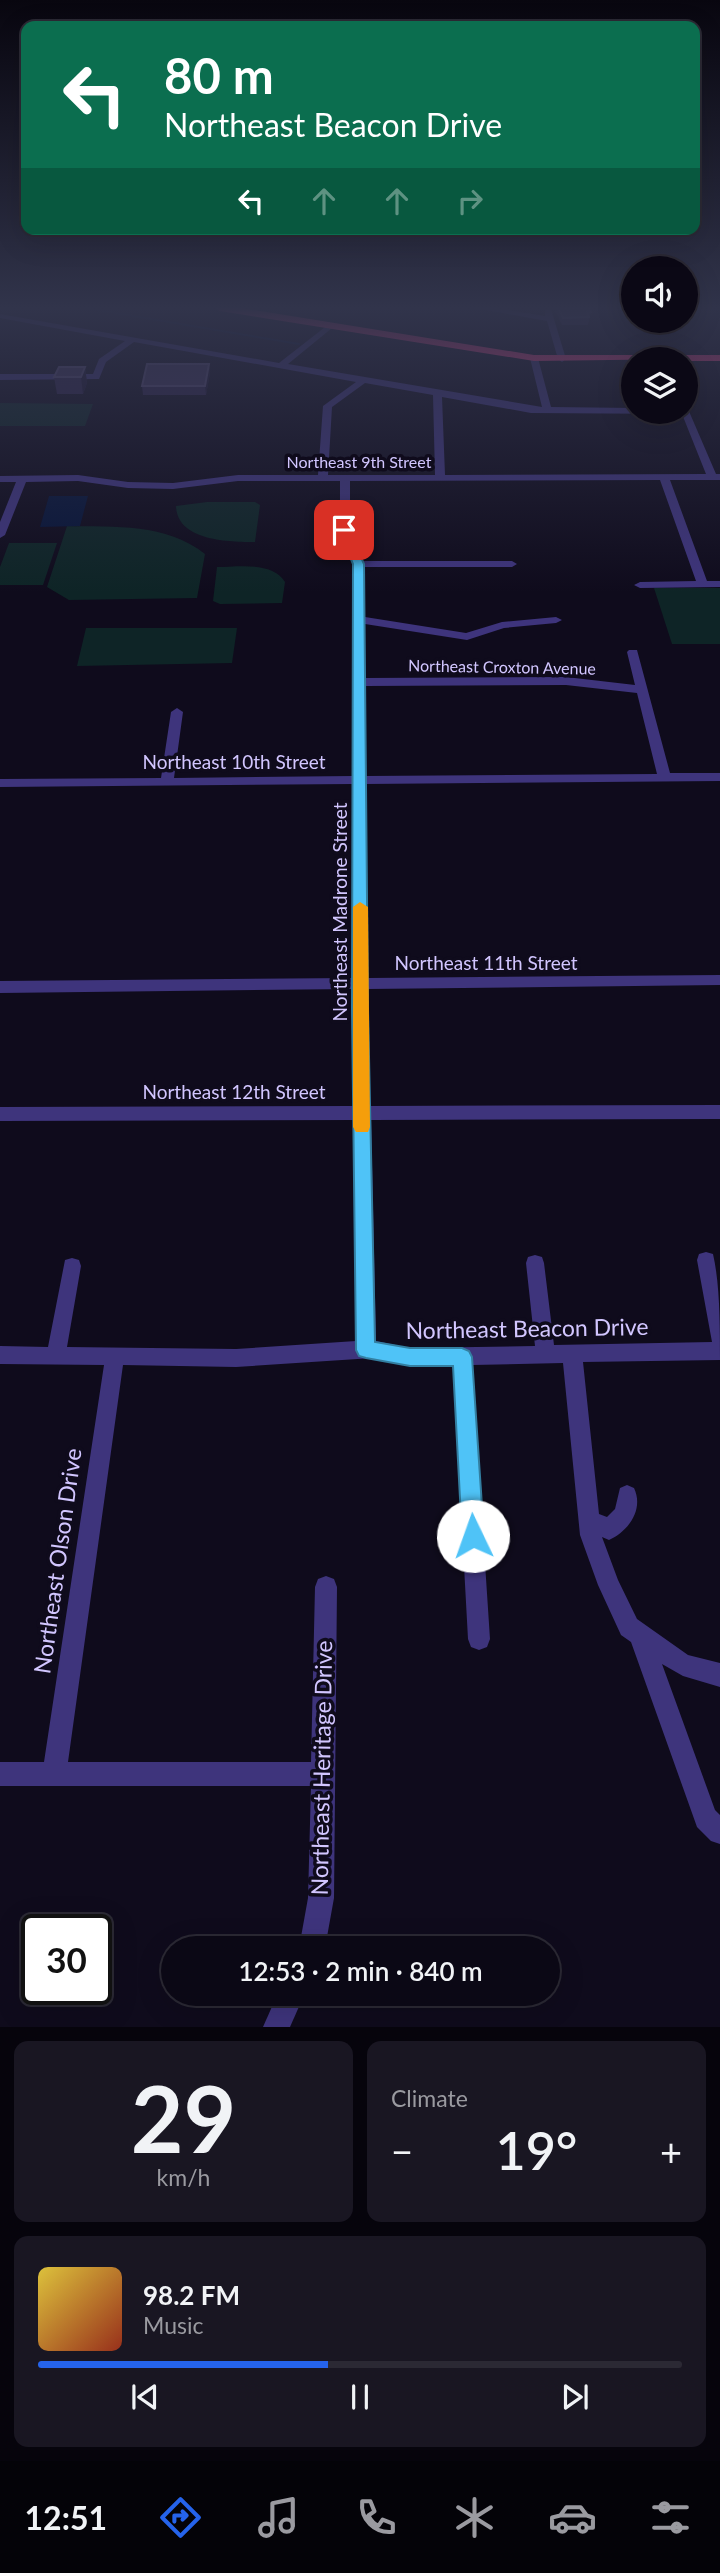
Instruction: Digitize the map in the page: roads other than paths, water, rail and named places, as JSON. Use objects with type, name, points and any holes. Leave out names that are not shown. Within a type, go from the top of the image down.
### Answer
[{"type":"street","points":[[323,478],[328,406],[333,403]]},
{"type":"street","points":[[438,403],[440,478]]},
{"type":"street","points":[[493,403],[547,411],[621,411]]},
{"type":"street","points":[[545,403],[547,411]]},
{"type":"street","points":[[691,424],[716,477]]},
{"type":"street","points":[[664,477],[703,584]]},
{"type":"street","name":"Northeast 9th Street","points":[[0,479],[78,478],[124,485],[180,485],[227,478],[716,477]]},
{"type":"street","name":"Northeast Madrone Street","points":[[345,478],[345,536],[359,564],[361,1112],[366,1350]]},
{"type":"street","points":[[0,536],[22,479]]},
{"type":"street","points":[[359,564],[512,564]]},
{"type":"street","points":[[640,585],[720,584]]},
{"type":"street","points":[[359,620],[467,637],[502,625],[556,620]]},
{"type":"street","points":[[633,652],[665,778]]},
{"type":"street","name":"Northeast Croxton Avenue","points":[[361,682],[566,681],[643,690]]},
{"type":"street","points":[[167,781],[177,712]]},
{"type":"street","name":"Northeast 10th Street","points":[[0,783],[720,777]]},
{"type":"street","name":"Northeast 11th Street","points":[[0,987],[720,980]]},
{"type":"street","name":"Northeast 12th Street","points":[[0,1114],[720,1112]]},
{"type":"street","points":[[706,1260],[720,1338]]},
{"type":"street","points":[[535,1263],[545,1352]]},
{"type":"street","points":[[56,1354],[72,1266]]},
{"type":"street","name":"Northeast Beacon Drive","points":[[0,1354],[236,1359],[366,1350],[410,1357],[545,1352],[720,1351]]},
{"type":"street","points":[[572,1352],[591,1535],[609,1585],[629,1628],[683,1665],[720,1675]]},
{"type":"street","name":"Northeast Olson Drive","points":[[54,1774],[115,1355]]},
{"type":"street","points":[[462,1357],[479,1639]]},
{"type":"street","points":[[589,1520],[609,1529],[621,1521],[627,1512],[627,1495]]},
{"type":"street","name":"Northeast Heritage Drive","points":[[316,1936],[321,1898],[326,1587]]},
{"type":"street","points":[[640,1635],[706,1818],[720,1832]]},
{"type":"street","points":[[0,1774],[324,1774]]},
{"type":"street","points":[[276,2027],[286,2006]]},
{"type":"water","points":[[49,496],[88,496],[80,526],[40,527]]}]
